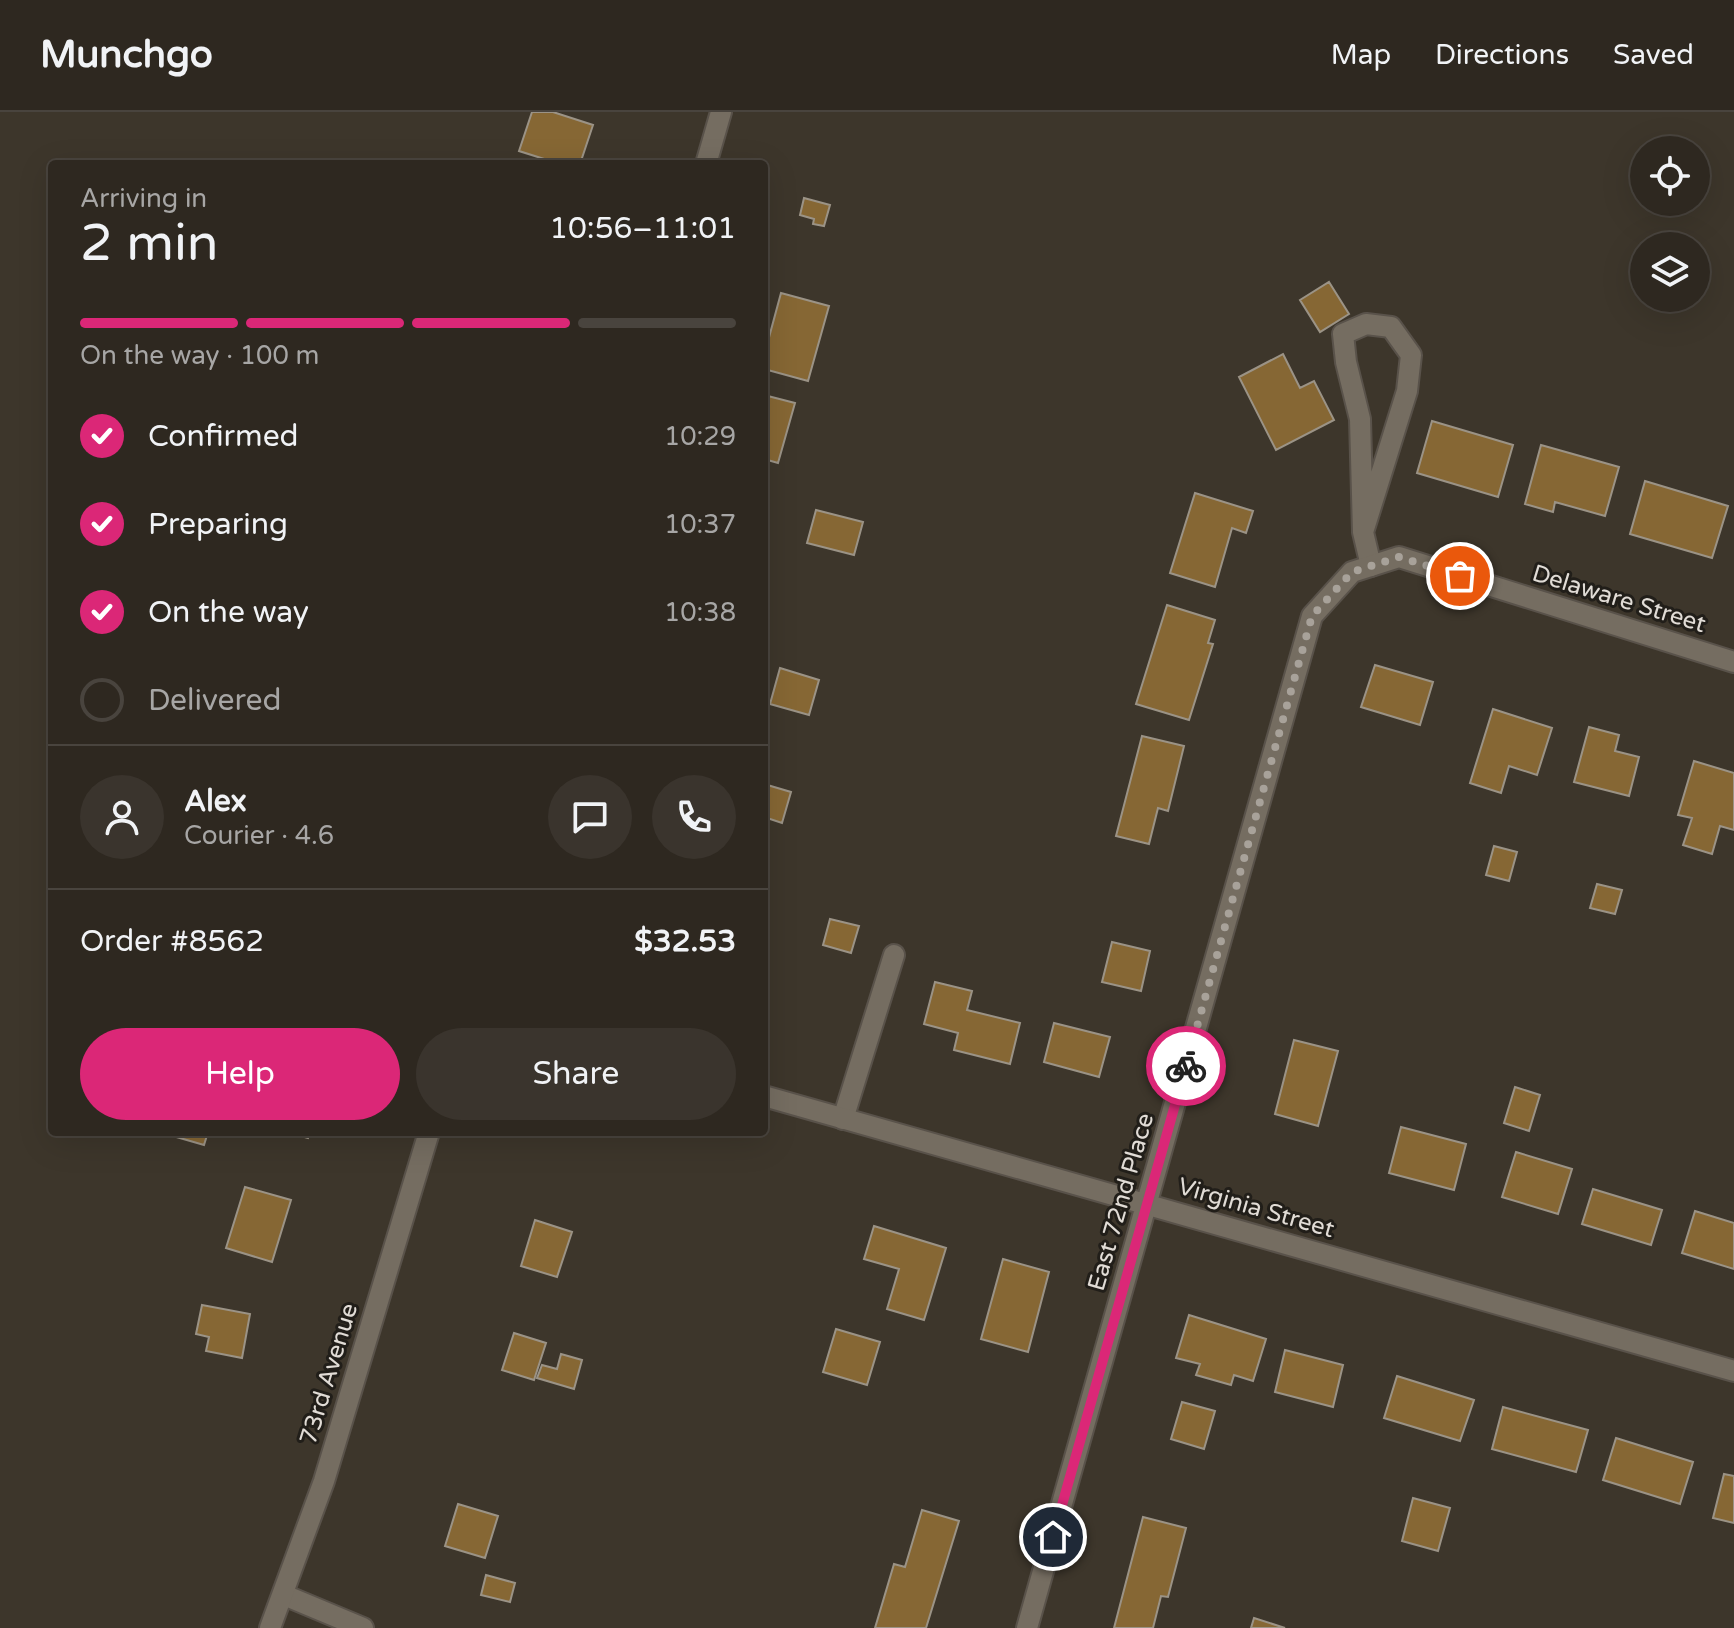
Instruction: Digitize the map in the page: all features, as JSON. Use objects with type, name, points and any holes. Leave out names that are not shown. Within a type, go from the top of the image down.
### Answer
[{"type":"street","points":[[707,160],[721,112]]},
{"type":"street","points":[[1361,569],[1360,419],[1346,362],[1343,334],[1366,324],[1391,327],[1411,355],[1407,391],[1363,532]]},
{"type":"street","name":"Delaware Street","points":[[1361,569],[1399,557],[1734,662]]},
{"type":"street","name":"East 72nd Place","points":[[1027,1628],[1312,616],[1361,569]]},
{"type":"street","points":[[843,1119],[894,955]]},
{"type":"street","name":"Virginia Street","points":[[768,1097],[1734,1371]]},
{"type":"street","name":"73rd Avenue","points":[[270,1628],[324,1481],[428,1136]]},
{"type":"street","points":[[284,1595],[363,1628]]},
{"type":"building","points":[[532,112],[553,112],[593,125],[581,160],[547,160],[519,151]]},
{"type":"building","points":[[804,198],[830,205],[824,226],[813,224],[814,219],[800,215]]},
{"type":"building","points":[[1329,282],[1349,314],[1320,332],[1300,300]]},
{"type":"building","points":[[781,293],[829,306],[808,381],[768,370],[768,341]]},
{"type":"building","points":[[1283,354],[1300,388],[1314,381],[1334,420],[1276,450],[1239,377]]},
{"type":"building","points":[[768,396],[795,403],[778,463],[768,460]]},
{"type":"building","points":[[1432,421],[1513,445],[1498,497],[1417,473]]},
{"type":"building","points":[[1541,445],[1619,467],[1605,516],[1555,502],[1553,512],[1525,504]]},
{"type":"building","points":[[1645,481],[1728,506],[1712,558],[1630,534]]},
{"type":"building","points":[[1195,493],[1253,511],[1246,533],[1232,528],[1215,587],[1170,573]]},
{"type":"building","points":[[816,510],[863,522],[854,555],[807,543]]},
{"type":"building","points":[[1167,605],[1215,620],[1208,643],[1213,644],[1189,720],[1136,704]]},
{"type":"building","points":[[1375,665],[1433,682],[1420,725],[1361,707]]},
{"type":"building","points":[[780,668],[819,680],[809,715],[770,704]]},
{"type":"building","points":[[1493,709],[1552,728],[1537,775],[1509,766],[1501,793],[1470,783]]},
{"type":"building","points":[[1589,727],[1619,735],[1615,751],[1639,757],[1629,796],[1574,782]]},
{"type":"building","points":[[1142,736],[1184,746],[1168,811],[1158,808],[1149,844],[1116,836]]},
{"type":"building","points":[[1694,761],[1734,773],[1734,830],[1720,826],[1712,854],[1683,845],[1692,818],[1678,815]]},
{"type":"building","points":[[768,785],[791,792],[782,823],[768,818]]},
{"type":"building","points":[[1494,846],[1517,852],[1509,881],[1486,875]]},
{"type":"building","points":[[1597,884],[1622,890],[1615,914],[1590,908]]},
{"type":"building","points":[[830,919],[859,926],[851,953],[823,945]]},
{"type":"building","points":[[1112,942],[1150,951],[1141,991],[1102,982]]},
{"type":"building","points":[[935,982],[972,991],[967,1010],[1020,1023],[1010,1064],[954,1050],[958,1033],[924,1024]]},
{"type":"building","points":[[1054,1023],[1110,1037],[1099,1077],[1044,1062]]},
{"type":"building","points":[[1294,1040],[1338,1051],[1318,1126],[1275,1114]]},
{"type":"building","points":[[1515,1087],[1540,1095],[1529,1131],[1504,1123]]},
{"type":"building","points":[[1401,1127],[1466,1144],[1454,1190],[1389,1173]]},
{"type":"building","points":[[173,1136],[207,1136],[204,1145]]},
{"type":"building","points":[[1516,1152],[1572,1169],[1558,1214],[1502,1197]]},
{"type":"building","points":[[245,1187],[291,1200],[272,1262],[226,1248]]},
{"type":"building","points":[[1593,1189],[1662,1210],[1651,1245],[1582,1224]]},
{"type":"building","points":[[1695,1211],[1734,1223],[1734,1269],[1682,1253]]},
{"type":"building","points":[[535,1220],[572,1232],[557,1277],[521,1266]]},
{"type":"building","points":[[874,1226],[946,1248],[924,1320],[887,1309],[899,1269],[864,1259]]},
{"type":"building","points":[[1003,1259],[1049,1272],[1028,1352],[981,1339]]},
{"type":"building","points":[[202,1305],[250,1314],[242,1358],[206,1351],[209,1337],[196,1334]]},
{"type":"building","points":[[1189,1315],[1266,1339],[1253,1381],[1234,1375],[1231,1385],[1196,1375],[1200,1364],[1176,1358]]},
{"type":"building","points":[[836,1329],[880,1342],[867,1385],[823,1372]]},
{"type":"building","points":[[514,1333],[546,1343],[534,1380],[502,1370]]},
{"type":"building","points":[[1285,1350],[1343,1365],[1333,1407],[1275,1392]]},
{"type":"building","points":[[561,1354],[582,1360],[574,1389],[537,1378],[542,1365],[557,1369]]},
{"type":"building","points":[[1397,1376],[1474,1400],[1460,1441],[1384,1418]]},
{"type":"building","points":[[1182,1402],[1215,1411],[1204,1449],[1171,1439]]},
{"type":"building","points":[[1503,1407],[1588,1430],[1576,1472],[1492,1449]]},
{"type":"building","points":[[1616,1438],[1693,1462],[1680,1504],[1603,1480]]},
{"type":"building","points":[[1724,1474],[1734,1476],[1734,1523],[1713,1518]]},
{"type":"building","points":[[1413,1498],[1450,1508],[1438,1551],[1402,1541]]},
{"type":"building","points":[[458,1504],[498,1516],[485,1558],[445,1546]]},
{"type":"building","points":[[922,1510],[959,1521],[926,1628],[875,1628],[894,1564],[905,1567]]},
{"type":"building","points":[[1143,1517],[1186,1528],[1168,1597],[1161,1596],[1153,1628],[1114,1628]]},
{"type":"building","points":[[486,1575],[515,1583],[510,1602],[481,1595]]},
{"type":"building","points":[[1254,1618],[1285,1628],[1251,1628]]},
{"type":"way so far","points":[[1186,1066],[1312,616],[1352,572],[1399,557],[1460,576]]},
{"type":"route","points":[[1053,1537],[1186,1066]]}]
